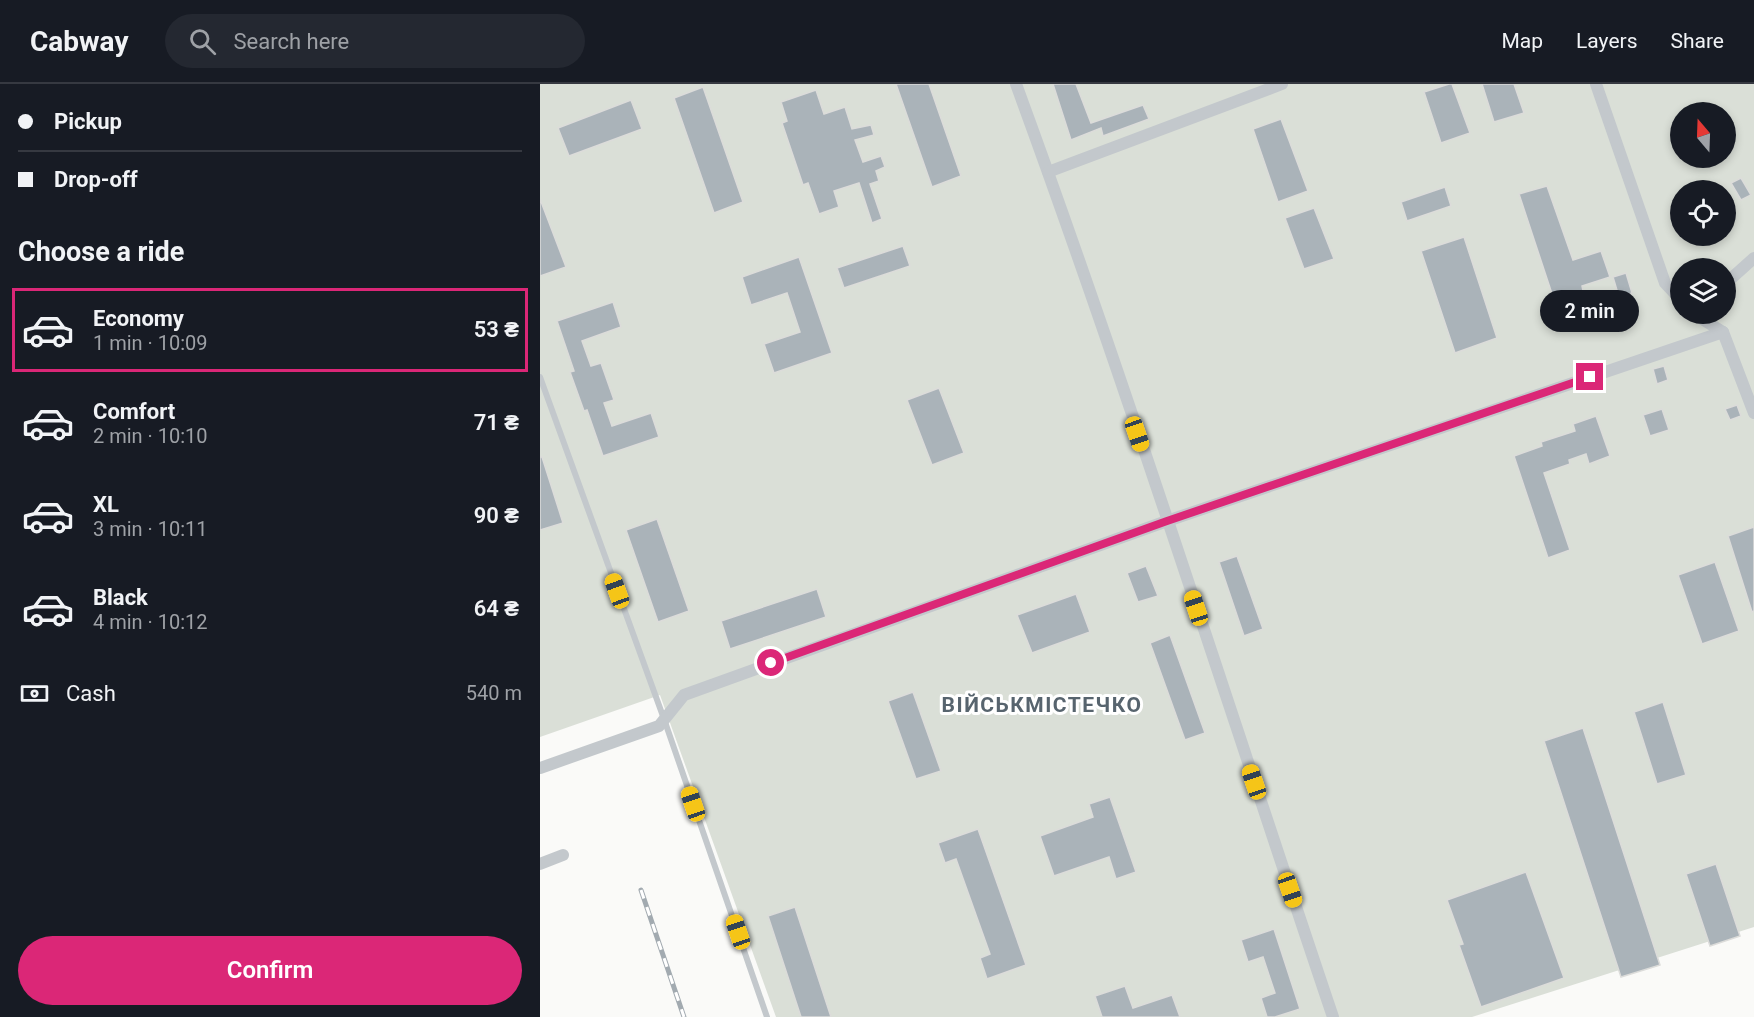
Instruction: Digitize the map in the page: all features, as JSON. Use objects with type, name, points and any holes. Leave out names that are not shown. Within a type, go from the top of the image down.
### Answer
[{"type":"street","points":[[1016,84],[1167,521],[1333,1017]]},
{"type":"street","points":[[1048,172],[1282,84]]},
{"type":"street","points":[[1596,84],[1665,283],[1670,288]]},
{"type":"street","points":[[1736,274],[1754,258]]},
{"type":"street","points":[[1710,324],[1723,332],[1754,413]]},
{"type":"street","points":[[540,768],[659,726],[684,694],[1167,521],[1723,332]]},
{"type":"street","points":[[540,864],[562,855]]},
{"type":"lane","points":[[540,377],[664,719],[767,1017]]},
{"type":"shaded area","points":[[540,84],[1754,84],[1754,927],[1472,1017],[776,1017],[660,695],[540,737]]},
{"type":"building","points":[[896,84],[929,84],[961,176],[932,187]]},
{"type":"building","points":[[1053,84],[1076,84],[1091,123],[1143,105],[1149,119],[1103,136],[1101,128],[1071,140]]},
{"type":"building","points":[[1452,84],[1470,133],[1441,143],[1424,92]]},
{"type":"building","points":[[1482,84],[1514,84],[1524,113],[1494,122]]},
{"type":"building","points":[[703,87],[743,202],[714,213],[674,98]]},
{"type":"building","points":[[816,90],[824,114],[845,107],[852,129],[871,125],[874,135],[855,140],[863,162],[881,156],[885,167],[876,171],[879,181],[870,184],[882,219],[872,223],[859,183],[834,191],[839,207],[819,214],[808,183],[803,185],[782,123],[787,121],[781,102]]},
{"type":"building","points":[[631,100],[642,129],[569,156],[558,128]]},
{"type":"building","points":[[1281,119],[1308,191],[1278,202],[1253,129]]},
{"type":"building","points":[[1741,178],[1751,195],[1741,200],[1736,192],[1736,180]]},
{"type":"building","points":[[1547,186],[1573,260],[1601,251],[1610,277],[1582,286],[1585,300],[1557,309],[1519,194]]},
{"type":"building","points":[[1445,187],[1451,206],[1407,221],[1401,202]]},
{"type":"building","points":[[540,199],[566,267],[540,276]]},
{"type":"building","points":[[1314,208],[1334,259],[1304,269],[1285,218]]},
{"type":"building","points":[[1464,237],[1497,338],[1455,353],[1421,251]]},
{"type":"building","points":[[903,246],[910,266],[844,288],[837,268]]},
{"type":"building","points":[[799,257],[832,353],[774,373],[764,344],[800,332],[787,293],[751,305],[742,277]]},
{"type":"building","points":[[1626,273],[1632,293],[1619,297],[1613,277]]},
{"type":"building","points":[[613,302],[621,327],[582,341],[591,366],[601,363],[614,400],[604,403],[612,426],[651,413],[659,437],[603,456],[587,410],[584,411],[570,372],[574,371],[557,321]]},
{"type":"building","points":[[1664,366],[1668,380],[1657,384],[1653,369]]},
{"type":"building","points":[[939,388],[964,453],[932,465],[907,400]]},
{"type":"building","points":[[1737,405],[1741,416],[1730,420],[1725,409]]},
{"type":"building","points":[[1662,409],[1669,430],[1650,436],[1643,415]]},
{"type":"building","points":[[1596,416],[1610,456],[1589,464],[1586,454],[1569,460],[1570,464],[1544,473],[1570,550],[1548,558],[1514,456],[1542,446],[1541,442],[1575,431],[1573,424]]},
{"type":"building","points":[[540,457],[542,457],[563,523],[540,530]]},
{"type":"building","points":[[657,519],[689,611],[658,622],[626,530]]},
{"type":"building","points":[[1754,527],[1754,611],[1752,612],[1728,536]]},
{"type":"building","points":[[1237,556],[1263,629],[1244,636],[1219,562]]},
{"type":"building","points":[[1715,562],[1739,631],[1702,644],[1678,575]]},
{"type":"building","points":[[1146,566],[1158,596],[1138,602],[1127,573]]},
{"type":"building","points":[[817,589],[826,617],[730,649],[721,621]]},
{"type":"building","points":[[1076,594],[1090,632],[1032,653],[1017,615]]},
{"type":"building","points":[[1170,635],[1205,733],[1185,740],[1150,643]]},
{"type":"building","points":[[913,692],[941,771],[916,779],[888,701]]},
{"type":"building","points":[[1663,702],[1686,775],[1657,784],[1634,712]]},
{"type":"building","points":[[1583,728],[1660,965],[1621,977],[1544,741]]},
{"type":"building","points":[[1110,797],[1136,872],[1116,879],[1109,857],[1054,876],[1040,836],[1093,817],[1089,804]]},
{"type":"building","points":[[978,829],[1026,965],[987,979],[980,958],[990,954],[956,859],[945,863],[938,843]]},
{"type":"building","points":[[1716,864],[1740,936],[1710,946],[1686,874]]},
{"type":"building","points":[[1526,872],[1564,978],[1481,1007],[1459,945],[1463,944],[1447,900]]},
{"type":"building","points":[[795,907],[831,1017],[801,1017],[768,916]]},
{"type":"building","points":[[1274,929],[1300,1009],[1275,1017],[1267,1017],[1261,998],[1275,993],[1263,957],[1248,962],[1241,940]]},
{"type":"building","points":[[1125,986],[1133,1008],[1172,995],[1180,1017],[1102,1017],[1095,996]]},
{"type":"railway","points":[[641,890],[684,1017]]},
{"type":"district","name":"ВІЙСЬКМІСТЕЧКО","points":[[1042,705]]},
{"type":"route","points":[[771,663],[1167,521],[1590,377]]}]
